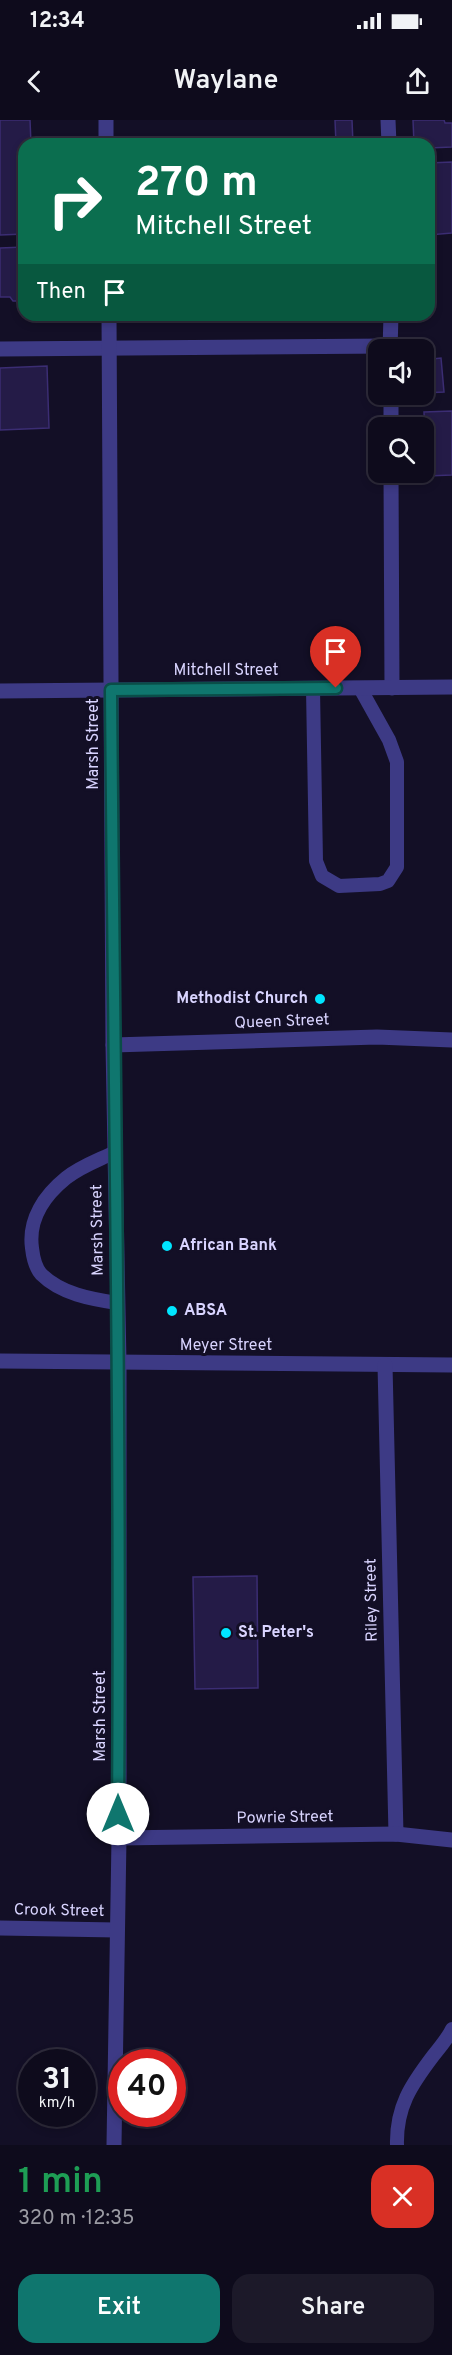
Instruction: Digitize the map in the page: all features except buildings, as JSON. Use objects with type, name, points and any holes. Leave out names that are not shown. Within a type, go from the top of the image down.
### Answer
[{"type":"street","points":[[106,120],[106,138]]},
{"type":"street","points":[[388,120],[389,138]]},
{"type":"street","name":"Marsh Street","points":[[109,321],[115,1152],[119,1364],[118,1838],[114,2145]]},
{"type":"street","points":[[390,339],[391,321]]},
{"type":"street","points":[[0,349],[368,348]]},
{"type":"street","points":[[391,483],[392,688]]},
{"type":"street","name":"Mitchell Street","points":[[0,690],[452,687]]},
{"type":"street","name":"Queen Street","points":[[114,1045],[377,1037],[452,1040]]},
{"type":"street","name":"Meyer Street","points":[[0,1361],[119,1364],[452,1365]]},
{"type":"street","name":"Riley Street","points":[[385,1365],[396,1834]]},
{"type":"street","name":"Powrie Street","points":[[118,1838],[396,1834],[452,1840]]},
{"type":"street","name":"Crook Street","points":[[0,1928],[117,1930]]},
{"type":"lane","points":[[313,689],[316,861],[319,870],[322,876],[339,885],[380,884],[388,880],[397,867],[397,762],[389,740],[360,688]]},
{"type":"lane","points":[[115,1152],[87,1165],[54,1189],[40,1206],[33,1223],[31,1239],[33,1259],[40,1273],[72,1293],[117,1303]]},
{"type":"lane","points":[[397,2145],[402,2104],[415,2079],[452,2029]]},
{"type":"place","name":"Methodist Church","points":[[320,999]]},
{"type":"place","name":"African Bank","points":[[167,1246]]},
{"type":"place","name":"ABSA","points":[[172,1311]]},
{"type":"place","name":"St. Peter's","points":[[226,1633]]},
{"type":"route","points":[[118,1814],[119,1364],[111,690],[336,688]]}]
